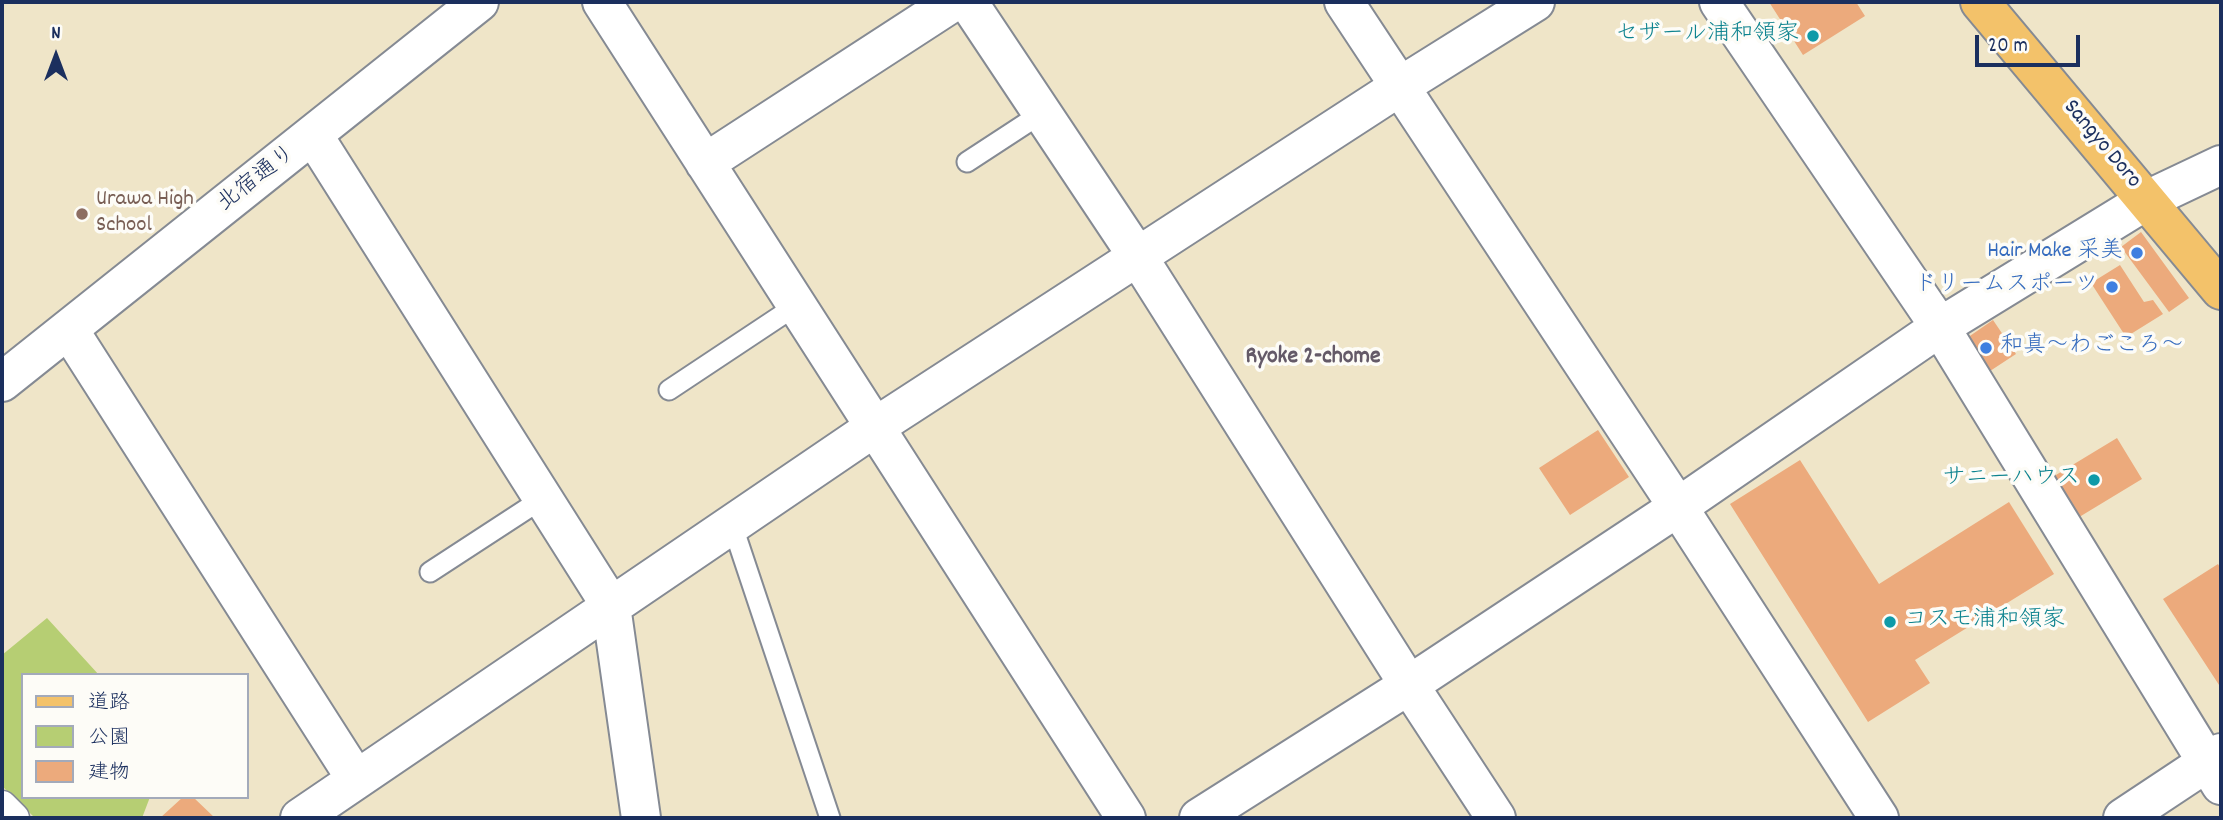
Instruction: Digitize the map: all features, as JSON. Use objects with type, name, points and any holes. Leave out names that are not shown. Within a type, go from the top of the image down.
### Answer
[{"type":"main road","name":"Sangyo Doro","points":[[1980,2],[2221,290]]},
{"type":"street","name":"北宿通り","points":[[2,382],[479,2]]},
{"type":"street","points":[[602,2],[1126,818]]},
{"type":"street","points":[[705,163],[953,2]]},
{"type":"street","points":[[968,2],[1138,257],[1496,818]]},
{"type":"street","points":[[1344,2],[1678,507],[1879,818]]},
{"type":"street","points":[[300,818],[875,427],[1399,87],[1535,2]]},
{"type":"street","points":[[1718,2],[1940,327],[2216,767],[2123,818]]},
{"type":"street","points":[[313,135],[611,606],[641,818]]},
{"type":"street","points":[[1199,818],[1409,685],[1678,507],[1940,327],[2147,200],[2221,165]]},
{"type":"street","points":[[69,330],[356,779]]},
{"type":"street","points":[[2,806],[14,818]]},
{"type":"lane","points":[[967,162],[1042,113]]},
{"type":"lane","points":[[669,390],[797,306]]},
{"type":"lane","points":[[430,572],[542,499]]},
{"type":"lane","points":[[732,524],[830,818]]},
{"type":"green space","points":[[47,618],[97,673],[21,673],[21,799],[149,799],[142,818],[35,818],[2,786],[2,655]]},
{"type":"building","name":"セザール浦和領家","points":[[1769,2],[1856,2],[1865,16],[1803,55]]},
{"type":"building","points":[[2141,232],[2189,298],[2169,312],[2121,247]]},
{"type":"building","points":[[2120,265],[2144,302],[2153,300],[2163,314],[2126,337],[2091,283]]},
{"type":"building","points":[[1993,320],[2016,354],[1987,373],[1964,340]]},
{"type":"building","points":[[1598,430],[1629,477],[1570,515],[1539,468]]},
{"type":"building","name":"サニーハウス","points":[[2117,438],[2142,479],[2071,522],[2046,481]]},
{"type":"building","name":"コスモ浦和領家","points":[[1800,460],[1879,584],[2009,502],[2054,574],[1915,660],[1930,683],[1868,722],[1730,504]]},
{"type":"building","points":[[2218,564],[2221,569],[2221,688],[2163,599]]},
{"type":"building","points":[[181,799],[195,799],[215,818],[160,818]]},
{"type":"place","name":"セザール浦和領家","points":[[1813,36]]},
{"type":"place","name":"Urawa High School","points":[[82,214]]},
{"type":"place","name":"Hair Make 采美","points":[[2137,253]]},
{"type":"place","name":"ドリームスポーツ","points":[[2112,287]]},
{"type":"place","name":"和真～わごころ～","points":[[1986,348]]},
{"type":"place","name":"サニーハウス","points":[[2094,480]]},
{"type":"place","name":"コスモ浦和領家","points":[[1890,622]]},
{"type":"district","name":"Ryoke 2-chome","points":[[1313,359]]}]
